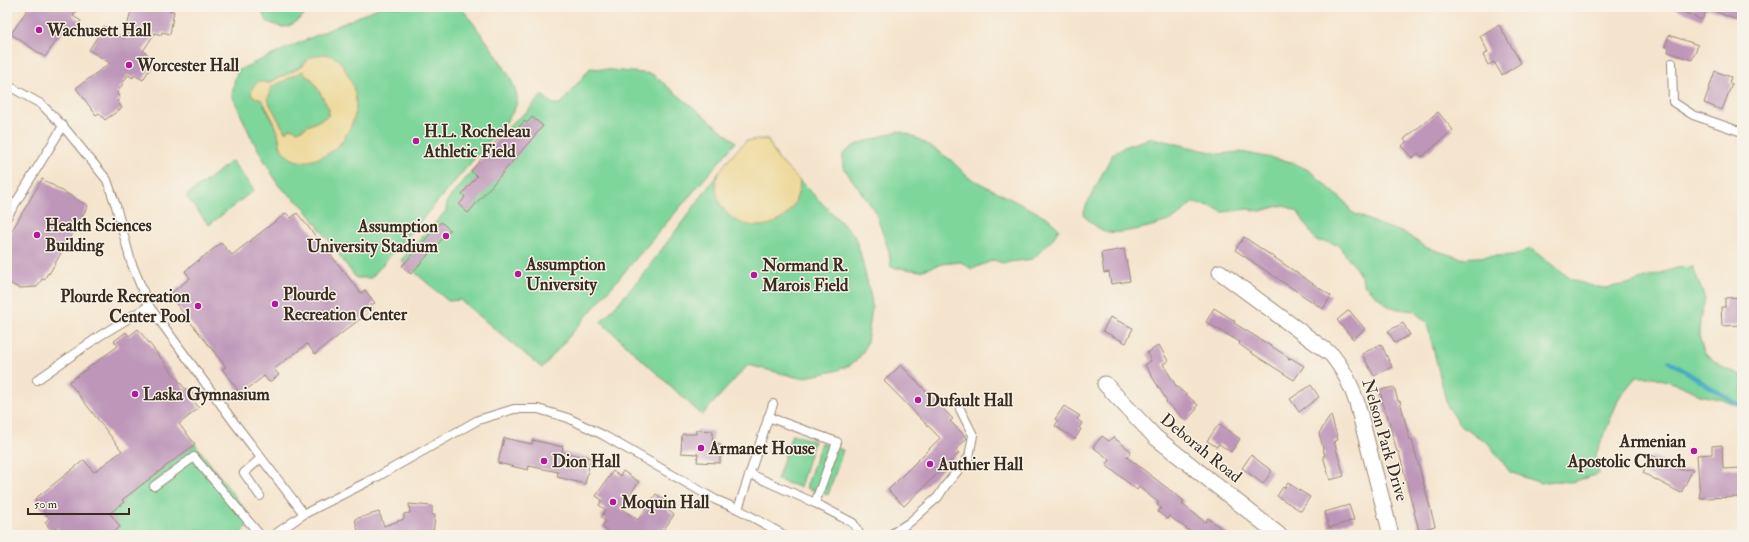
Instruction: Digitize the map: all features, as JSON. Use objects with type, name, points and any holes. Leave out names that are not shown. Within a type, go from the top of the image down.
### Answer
[{"type":"street","name":"Nelson Park Drive","points":[[1220,272],[1332,355],[1343,368],[1352,385],[1391,535]]},
{"type":"street","name":"Deborah Road","points":[[1105,384],[1155,437],[1279,535]]},
{"type":"lane","points":[[1672,63],[1673,102],[1693,115],[1742,132]]},
{"type":"lane","points":[[7,85],[41,104],[64,126],[107,180],[116,206],[131,262],[149,306],[304,514]]},
{"type":"lane","points":[[7,217],[64,126]]},
{"type":"lane","points":[[37,380],[100,335],[149,306]]},
{"type":"lane","points":[[738,509],[772,404]]},
{"type":"lane","points":[[274,535],[304,514],[375,478],[483,418],[509,410],[526,408],[550,412],[568,418],[603,435],[716,500],[738,509],[784,535]]},
{"type":"lane","points":[[890,535],[910,522],[938,497],[969,457],[973,435],[960,409]]},
{"type":"lane","points":[[768,417],[837,442],[815,503]]},
{"type":"lane","points":[[154,486],[194,457],[260,535]]},
{"type":"lane","points":[[260,496],[244,473],[261,458]]},
{"type":"lane","points":[[750,474],[815,503],[853,523],[860,535]]},
{"type":"green space","points":[[267,7],[311,7],[293,24],[282,27],[266,21],[263,14]]},
{"type":"green space","name":"H.L. Rocheleau Athletic Field","points":[[380,7],[461,7],[504,67],[516,92],[517,101],[514,110],[506,122],[371,278],[356,278],[304,207],[279,186],[251,137],[232,95],[235,78],[238,71]],"holes":[[[338,60],[351,82],[355,102],[352,123],[347,134],[340,145],[292,160],[280,146],[278,133],[262,100],[264,82],[268,83],[302,66],[304,61]]]},
{"type":"green space","points":[[590,68],[652,74],[736,142],[542,368],[460,300],[448,301],[401,260],[446,211],[447,201],[513,122],[527,112],[542,95],[553,104],[561,104]]},
{"type":"green space","points":[[303,71],[306,76],[312,79],[329,109],[328,116],[298,131],[285,132],[267,99],[270,88]]},
{"type":"green space","points":[[898,131],[911,135],[932,147],[952,161],[968,177],[1048,218],[1059,229],[1052,240],[1033,259],[1002,263],[994,260],[972,269],[961,262],[942,264],[920,271],[891,267],[889,251],[875,211],[843,167],[843,154],[855,145]]},
{"type":"green space","points":[[1152,138],[1219,154],[1241,152],[1292,162],[1310,171],[1346,203],[1351,212],[1380,225],[1405,233],[1425,247],[1460,258],[1513,255],[1531,249],[1571,279],[1588,285],[1605,288],[1627,284],[1677,268],[1693,267],[1705,299],[1700,319],[1699,336],[1704,353],[1722,367],[1742,375],[1742,412],[1739,407],[1723,400],[1700,395],[1680,385],[1654,377],[1636,377],[1620,396],[1596,454],[1599,474],[1572,482],[1554,481],[1540,483],[1510,472],[1488,443],[1461,426],[1447,405],[1427,323],[1414,311],[1391,308],[1364,285],[1362,278],[1353,264],[1338,245],[1316,241],[1298,212],[1284,205],[1260,211],[1247,209],[1223,212],[1210,206],[1192,203],[1175,218],[1152,226],[1114,233],[1101,229],[1083,215],[1112,155],[1126,146]]},
{"type":"green space","name":"Normand R. Marois Field","points":[[767,139],[778,159],[854,235],[860,252],[871,298],[872,308],[867,341],[859,358],[850,365],[835,371],[800,378],[748,365],[702,415],[601,322],[638,281],[711,183],[746,141]]},
{"type":"green space","points":[[232,161],[254,190],[209,225],[186,196]]},
{"type":"green space","points":[[792,434],[814,441],[800,487],[777,480]]},
{"type":"green space","points":[[821,443],[843,450],[828,495],[806,488]]},
{"type":"green space","points":[[195,444],[252,519],[240,535],[110,535],[120,527],[106,507],[115,509],[124,502],[122,500]]},
{"type":"sand","points":[[323,54],[334,57],[340,61],[351,82],[355,94],[356,106],[351,125],[346,136],[339,145],[320,158],[297,161],[283,151],[277,129],[271,116],[262,100],[252,96],[251,91],[259,81],[268,83],[302,67],[309,58]],"holes":[[[303,71],[306,76],[312,79],[329,109],[328,116],[298,131],[291,128],[285,132],[267,99],[271,93],[270,88]]]},
{"type":"sand","points":[[767,139],[778,159],[800,181],[798,194],[795,202],[787,214],[777,221],[765,225],[753,226],[741,223],[730,216],[722,207],[717,194],[716,180],[722,168],[746,141]]},
{"type":"building","name":"Wachusett Hall","points":[[29,7],[79,7],[73,16],[81,21],[73,33],[66,27],[45,57],[11,34]]},
{"type":"building","name":"Worcester Hall","points":[[132,7],[168,7],[167,10],[174,11],[170,34],[162,32],[161,35],[155,33],[143,51],[149,55],[147,58],[154,62],[143,80],[134,75],[133,78],[128,75],[117,93],[120,99],[117,101],[122,108],[105,120],[99,113],[96,115],[76,88],[110,63],[89,50],[104,26],[124,39]]},
{"type":"building","points":[[1672,7],[1742,7],[1742,22],[1707,8],[1702,20]]},
{"type":"building","points":[[1499,25],[1521,63],[1502,75],[1494,62],[1488,65],[1483,55],[1488,52],[1480,36]]},
{"type":"building","points":[[1669,35],[1698,45],[1692,60],[1668,52],[1669,48],[1665,46]]},
{"type":"building","points":[[1715,71],[1731,77],[1729,83],[1732,84],[1722,110],[1704,103]]},
{"type":"building","points":[[1438,112],[1453,130],[1422,157],[1418,153],[1412,158],[1402,146],[1406,142],[1404,139]]},
{"type":"building","points":[[532,117],[543,126],[468,213],[459,205],[465,197],[462,194],[477,176],[471,171],[504,132],[510,137],[524,121],[527,123]]},
{"type":"building","name":"Health Sciences Building","points":[[42,179],[88,206],[49,274],[48,273],[44,280],[42,279],[37,287],[19,288],[7,282],[7,239]]},
{"type":"building","name":"Plourde Recreation Center","points":[[286,213],[291,218],[297,213],[361,293],[365,290],[375,303],[371,305],[373,309],[315,354],[307,344],[274,369],[279,375],[274,379],[269,382],[264,376],[241,394],[222,369],[226,367],[169,295],[190,278],[185,271],[221,243],[232,255]]},
{"type":"building","points":[[441,222],[450,230],[411,274],[402,266]]},
{"type":"building","points":[[1244,237],[1331,296],[1323,309],[1235,250]]},
{"type":"building","points":[[1124,249],[1130,281],[1111,284],[1109,272],[1104,273],[1101,253]]},
{"type":"building","points":[[1740,297],[1742,325],[1722,326],[1721,307],[1725,307],[1725,298]]},
{"type":"building","points":[[1214,308],[1235,321],[1234,323],[1290,358],[1288,360],[1291,358],[1304,366],[1294,380],[1250,352],[1239,344],[1240,342],[1206,322]]},
{"type":"building","points":[[1349,310],[1365,329],[1353,339],[1337,320]]},
{"type":"building","points":[[1110,317],[1133,328],[1126,343],[1103,331]]},
{"type":"building","points":[[1403,323],[1410,335],[1395,343],[1388,331]]},
{"type":"building","points":[[138,329],[186,390],[188,388],[195,397],[192,399],[199,408],[179,424],[195,444],[122,500],[124,502],[110,513],[120,527],[110,535],[62,535],[57,528],[53,533],[45,522],[49,518],[35,499],[84,460],[94,472],[122,451],[69,382],[118,346],[114,341],[126,332],[129,336]]},
{"type":"building","points":[[1381,344],[1392,367],[1374,376],[1362,354]]},
{"type":"building","points":[[1159,345],[1168,361],[1163,364],[1176,386],[1198,405],[1196,407],[1197,409],[1186,421],[1166,402],[1167,401],[1145,365],[1151,361],[1147,353]]},
{"type":"building","points":[[901,365],[953,419],[950,421],[967,438],[956,450],[959,453],[904,506],[888,490],[940,438],[884,381]]},
{"type":"building","points":[[1311,385],[1319,397],[1299,412],[1290,399]]},
{"type":"building","points":[[1394,387],[1398,401],[1400,401],[1410,441],[1412,440],[1435,526],[1419,531],[1399,452],[1397,452],[1387,414],[1385,414],[1380,390]]},
{"type":"building","points":[[1064,406],[1080,416],[1077,419],[1082,423],[1079,428],[1081,429],[1075,439],[1055,426],[1058,421],[1055,419]]},
{"type":"building","points":[[1331,415],[1338,440],[1334,441],[1344,476],[1330,480],[1323,456],[1325,456],[1319,433]]},
{"type":"building","points":[[1219,424],[1240,439],[1231,452],[1219,444],[1217,447],[1207,441]]},
{"type":"building","name":"Armanet House","points":[[696,430],[713,431],[712,443],[720,444],[720,463],[697,462],[698,454],[681,453],[682,434],[696,434]]},
{"type":"building","points":[[1102,436],[1109,441],[1113,437],[1131,451],[1127,457],[1184,501],[1182,504],[1205,522],[1208,518],[1230,535],[1195,535],[1169,516],[1167,519],[1158,512],[1161,508],[1157,505],[1159,503],[1139,487],[1137,490],[1106,465],[1110,460],[1093,447]]},
{"type":"building","name":"Dion Hall","points":[[504,438],[532,444],[533,440],[563,447],[562,452],[591,458],[585,484],[557,477],[558,472],[529,466],[528,470],[498,463]]},
{"type":"building","points":[[1722,445],[1723,469],[1742,468],[1742,497],[1700,498],[1697,455],[1712,454],[1712,446]]},
{"type":"building","points":[[1251,455],[1272,471],[1263,484],[1242,468]]},
{"type":"building","points":[[1652,455],[1680,470],[1693,469],[1681,493],[1643,473]]},
{"type":"building","name":"Moquin Hall","points":[[613,471],[620,476],[623,471],[639,482],[620,508],[638,520],[656,494],[671,504],[668,510],[674,515],[660,535],[613,535],[602,527],[606,521],[601,517],[606,510],[599,505],[602,500],[596,496]]},
{"type":"building","points":[[1288,483],[1310,497],[1301,511],[1277,496],[1283,487],[1285,488]]},
{"type":"building","points":[[409,504],[432,506],[432,515],[435,515],[433,535],[359,535],[355,519],[379,512],[384,526],[404,519],[404,514],[410,513]]},
{"type":"building","points":[[1349,505],[1354,520],[1329,528],[1325,512]]},
{"type":"waterway","points":[[1669,361],[1742,407]]},
{"type":"place","name":"Wachusett Hall","points":[[39,30]]},
{"type":"place","name":"Worcester Hall","points":[[129,65]]},
{"type":"place","name":"H.L. Rocheleau Athletic Field","points":[[416,141]]},
{"type":"place","name":"Health Sciences Building","points":[[37,235]]},
{"type":"place","name":"Assumption University Stadium","points":[[446,236]]},
{"type":"place","name":"Assumption University","points":[[518,274]]},
{"type":"place","name":"Normand R. Marois Field","points":[[754,275]]},
{"type":"place","name":"Plourde Recreation Center","points":[[275,304]]},
{"type":"place","name":"Plourde Recreation Center Pool","points":[[198,306]]},
{"type":"place","name":"Laska Gymnasium","points":[[135,394]]},
{"type":"place","name":"Dufault Hall","points":[[918,400]]},
{"type":"place","name":"Armanet House","points":[[701,448]]},
{"type":"place","name":"Armenian Apostolic Church","points":[[1694,451]]},
{"type":"place","name":"Dion Hall","points":[[544,461]]},
{"type":"place","name":"Authier Hall","points":[[930,464]]},
{"type":"place","name":"Moquin Hall","points":[[613,502]]}]
